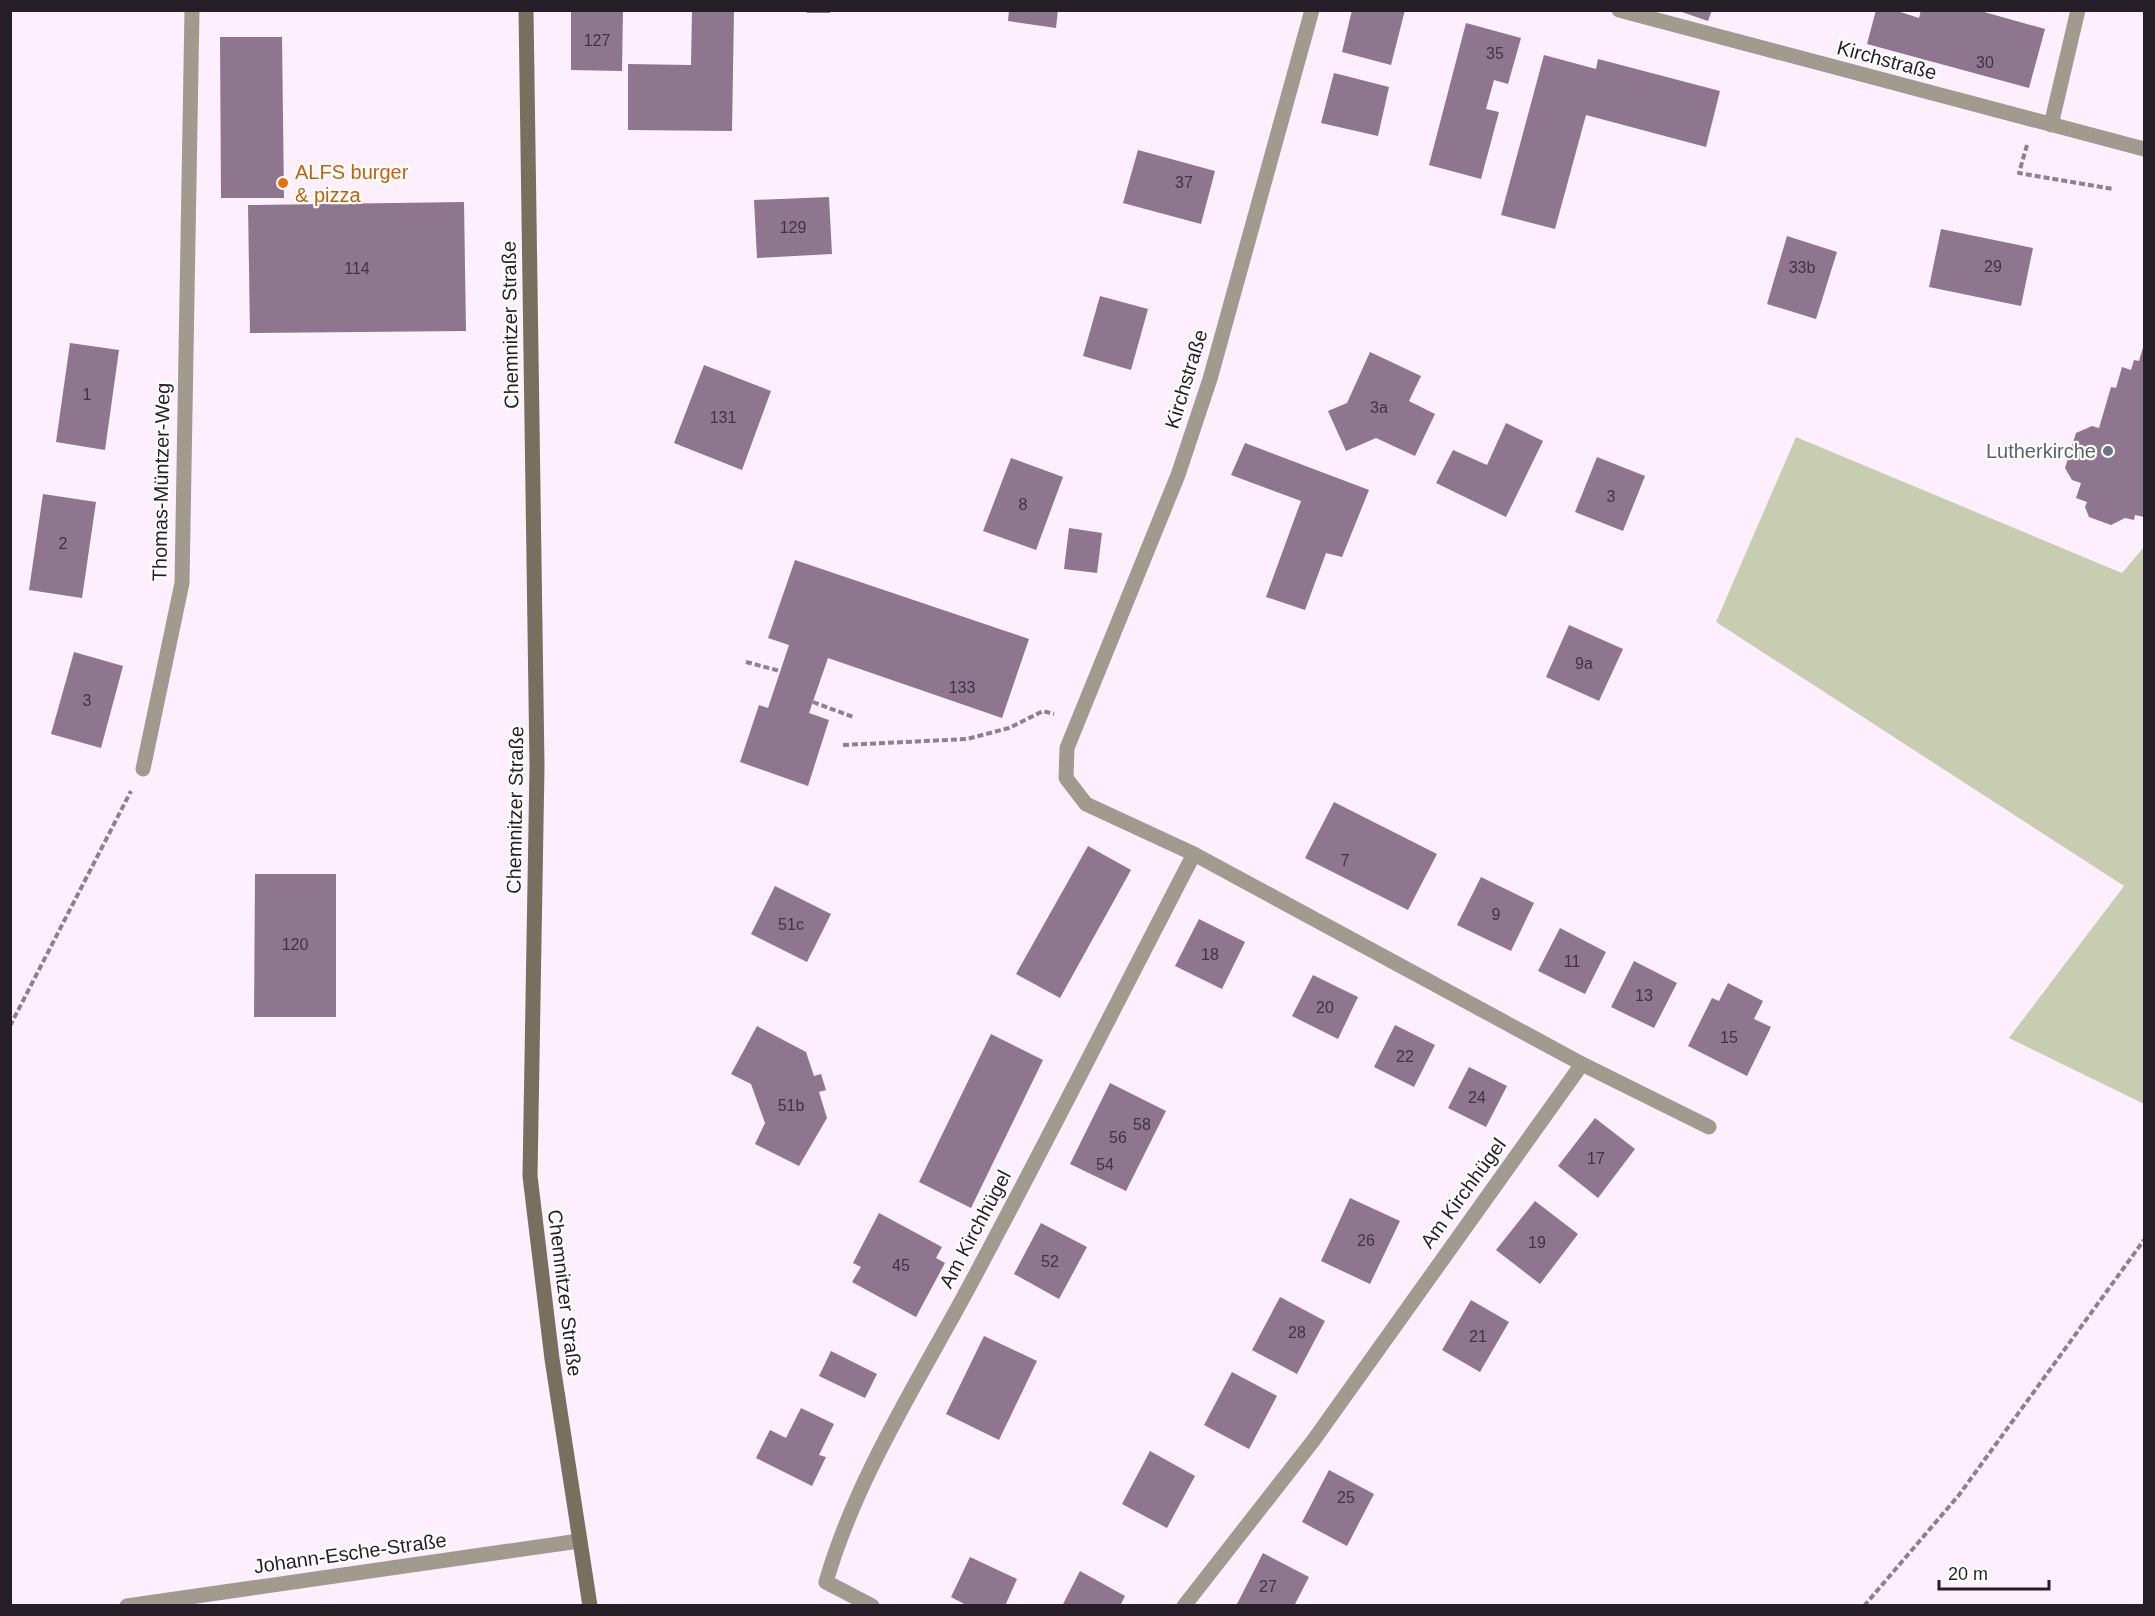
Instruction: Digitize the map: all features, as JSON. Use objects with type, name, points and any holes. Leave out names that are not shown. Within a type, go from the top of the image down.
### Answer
[{"type":"main road","name":"Chemnitzer Straße","points":[[526,10],[537,766],[530,1176],[552,1359],[590,1605]]},
{"type":"street","name":"Thomas-Müntzer-Weg","points":[[143,769],[182,583],[192,10]]},
{"type":"street","name":"Kirchstraße","points":[[1194,854],[1086,804],[1066,778],[1066,748],[1178,475],[1210,379],[1312,10]]},
{"type":"street","name":"Kirchstraße","points":[[1619,10],[2145,149]]},
{"type":"street","points":[[2051,125],[2078,10]]},
{"type":"street","points":[[1194,854],[1582,1064],[1709,1128]]},
{"type":"street","name":"Am Kirchhügel","points":[[872,1605],[826,1582],[837,1543],[870,1470],[972,1282],[1194,854]]},
{"type":"street","name":"Am Kirchhügel","points":[[1184,1605],[1313,1441],[1582,1064]]},
{"type":"street","name":"Johann-Esche-Straße","points":[[127,1605],[579,1541]]},
{"type":"path","points":[[2019,173],[2113,189]]},
{"type":"path","points":[[746,662],[780,671]]},
{"type":"path","points":[[813,702],[853,717]]},
{"type":"path","points":[[843,745],[967,739],[1009,728],[1044,711],[1077,723]]},
{"type":"path","points":[[10,1026],[143,769]]},
{"type":"path","points":[[1864,1605],[1959,1495],[2145,1240]]},
{"type":"green space","points":[[1796,437],[2122,573],[2144,547],[2144,1104],[2009,1038],[2124,886],[1716,622]]},
{"type":"building","points":[[571,10],[623,10],[622,71],[571,70]]},
{"type":"building","points":[[692,10],[734,10],[732,131],[628,130],[628,64],[691,65]]},
{"type":"building","points":[[807,10],[830,10],[830,13],[807,13]]},
{"type":"building","points":[[1009,10],[1058,10],[1056,28],[1008,21]]},
{"type":"building","points":[[1352,10],[1405,10],[1391,65],[1342,52]]},
{"type":"building","points":[[1676,10],[1712,10],[1708,21]]},
{"type":"building","points":[[1876,10],[1894,10],[1919,18],[1921,10],[1977,10],[2045,29],[2029,88],[1867,44]]},
{"type":"building","points":[[1466,23],[1521,38],[1508,84],[1494,80],[1486,109],[1499,112],[1481,179],[1429,165]]},
{"type":"building","points":[[220,37],[282,37],[284,198],[221,198]]},
{"type":"building","points":[[1544,55],[1596,69],[1598,59],[1720,91],[1706,147],[1586,115],[1555,229],[1501,215]]},
{"type":"building","points":[[1334,73],[1389,87],[1378,136],[1321,123]]},
{"type":"building","points":[[1138,150],[1215,171],[1201,224],[1123,203]]},
{"type":"building","points":[[829,197],[832,254],[757,258],[754,200]]},
{"type":"building","points":[[464,202],[466,331],[250,333],[248,205]]},
{"type":"building","points":[[1941,229],[2033,248],[2021,306],[1929,287]]},
{"type":"building","points":[[1787,236],[1837,252],[1816,319],[1767,304]]},
{"type":"building","points":[[1100,296],[1148,309],[1131,370],[1083,356]]},
{"type":"building","points":[[70,343],[119,350],[105,450],[56,442]]},
{"type":"building","name":"Lutherkirche","points":[[2144,344],[2144,517],[2135,515],[2134,520],[2125,518],[2111,525],[2089,517],[2085,507],[2087,502],[2076,498],[2081,483],[2072,480],[2065,468],[2076,433],[2092,426],[2099,428],[2111,387],[2116,388],[2122,367],[2131,370],[2134,360],[2139,361]]},
{"type":"building","points":[[1370,352],[1421,376],[1409,401],[1435,414],[1415,456],[1376,438],[1346,451],[1328,411],[1347,403]]},
{"type":"building","points":[[704,365],[771,391],[742,470],[674,443]]},
{"type":"building","points":[[1506,423],[1543,441],[1506,517],[1436,483],[1453,450],[1487,465]]},
{"type":"building","points":[[1245,443],[1369,490],[1342,557],[1326,553],[1305,610],[1266,597],[1301,501],[1231,475]]},
{"type":"building","points":[[1597,457],[1645,476],[1623,531],[1575,512]]},
{"type":"building","points":[[1011,458],[1063,477],[1036,550],[983,531]]},
{"type":"building","points":[[43,494],[96,502],[82,598],[29,590]]},
{"type":"building","points":[[1069,528],[1102,533],[1097,573],[1064,569]]},
{"type":"building","points":[[795,560],[1029,639],[1002,718],[828,658],[809,713],[829,720],[808,786],[740,762],[759,705],[768,708],[789,645],[768,638]]},
{"type":"building","points":[[1569,625],[1623,649],[1599,701],[1546,677]]},
{"type":"building","points":[[74,652],[123,666],[101,748],[51,734]]},
{"type":"building","points":[[1334,802],[1437,854],[1408,910],[1305,858]]},
{"type":"building","points":[[1088,846],[1131,870],[1060,998],[1016,974]]},
{"type":"building","points":[[255,874],[336,874],[336,1017],[254,1017]]},
{"type":"building","points":[[1481,877],[1534,903],[1511,951],[1457,925]]},
{"type":"building","points":[[775,886],[831,914],[807,962],[751,934]]},
{"type":"building","points":[[1199,919],[1245,942],[1222,989],[1175,966]]},
{"type":"building","points":[[1560,928],[1606,952],[1585,994],[1538,971]]},
{"type":"building","points":[[1634,961],[1677,983],[1654,1028],[1611,1007]]},
{"type":"building","points":[[1313,975],[1358,997],[1338,1039],[1292,1016]]},
{"type":"building","points":[[1728,983],[1763,1001],[1754,1019],[1771,1027],[1747,1076],[1688,1046],[1712,998],[1719,1001]]},
{"type":"building","points":[[1395,1025],[1435,1045],[1414,1087],[1374,1067]]},
{"type":"building","points":[[757,1026],[806,1052],[814,1076],[821,1074],[826,1090],[819,1092],[827,1118],[799,1166],[755,1144],[765,1123],[751,1084],[731,1074]]},
{"type":"building","points":[[991,1034],[1043,1060],[971,1208],[919,1182]]},
{"type":"building","points":[[1469,1067],[1507,1086],[1486,1127],[1448,1108]]},
{"type":"building","points":[[1110,1083],[1166,1111],[1126,1191],[1070,1164]]},
{"type":"building","points":[[1595,1118],[1635,1149],[1598,1198],[1558,1166]]},
{"type":"building","points":[[1350,1198],[1400,1221],[1370,1284],[1321,1261]]},
{"type":"building","points":[[1535,1201],[1578,1234],[1540,1284],[1496,1250]]},
{"type":"building","points":[[879,1213],[942,1247],[936,1258],[945,1263],[916,1317],[852,1282],[861,1267],[853,1263]]},
{"type":"building","points":[[1041,1223],[1087,1247],[1059,1299],[1014,1274]]},
{"type":"building","points":[[1280,1297],[1325,1321],[1297,1374],[1252,1350]]},
{"type":"building","points":[[1471,1300],[1509,1322],[1480,1372],[1442,1350]]},
{"type":"building","points":[[984,1336],[1037,1361],[999,1440],[946,1414]]},
{"type":"building","points":[[831,1351],[877,1374],[865,1398],[819,1376]]},
{"type":"building","points":[[1232,1372],[1277,1396],[1249,1449],[1204,1425]]},
{"type":"building","points":[[801,1408],[834,1424],[819,1455],[826,1457],[812,1486],[756,1458],[770,1430],[786,1438]]},
{"type":"building","points":[[1150,1451],[1195,1476],[1167,1528],[1122,1504]]},
{"type":"building","points":[[1329,1470],[1374,1494],[1347,1546],[1302,1522]]},
{"type":"building","points":[[1263,1553],[1309,1577],[1294,1606],[1236,1606]]},
{"type":"building","points":[[970,1557],[1017,1579],[1005,1606],[968,1606],[951,1597]]},
{"type":"building","points":[[1080,1571],[1125,1596],[1120,1606],[1062,1606]]},
{"type":"place","name":"ALFS burger & pizza","points":[[283,183]]},
{"type":"place","name":"Lutherkirche","points":[[2108,451]]}]
